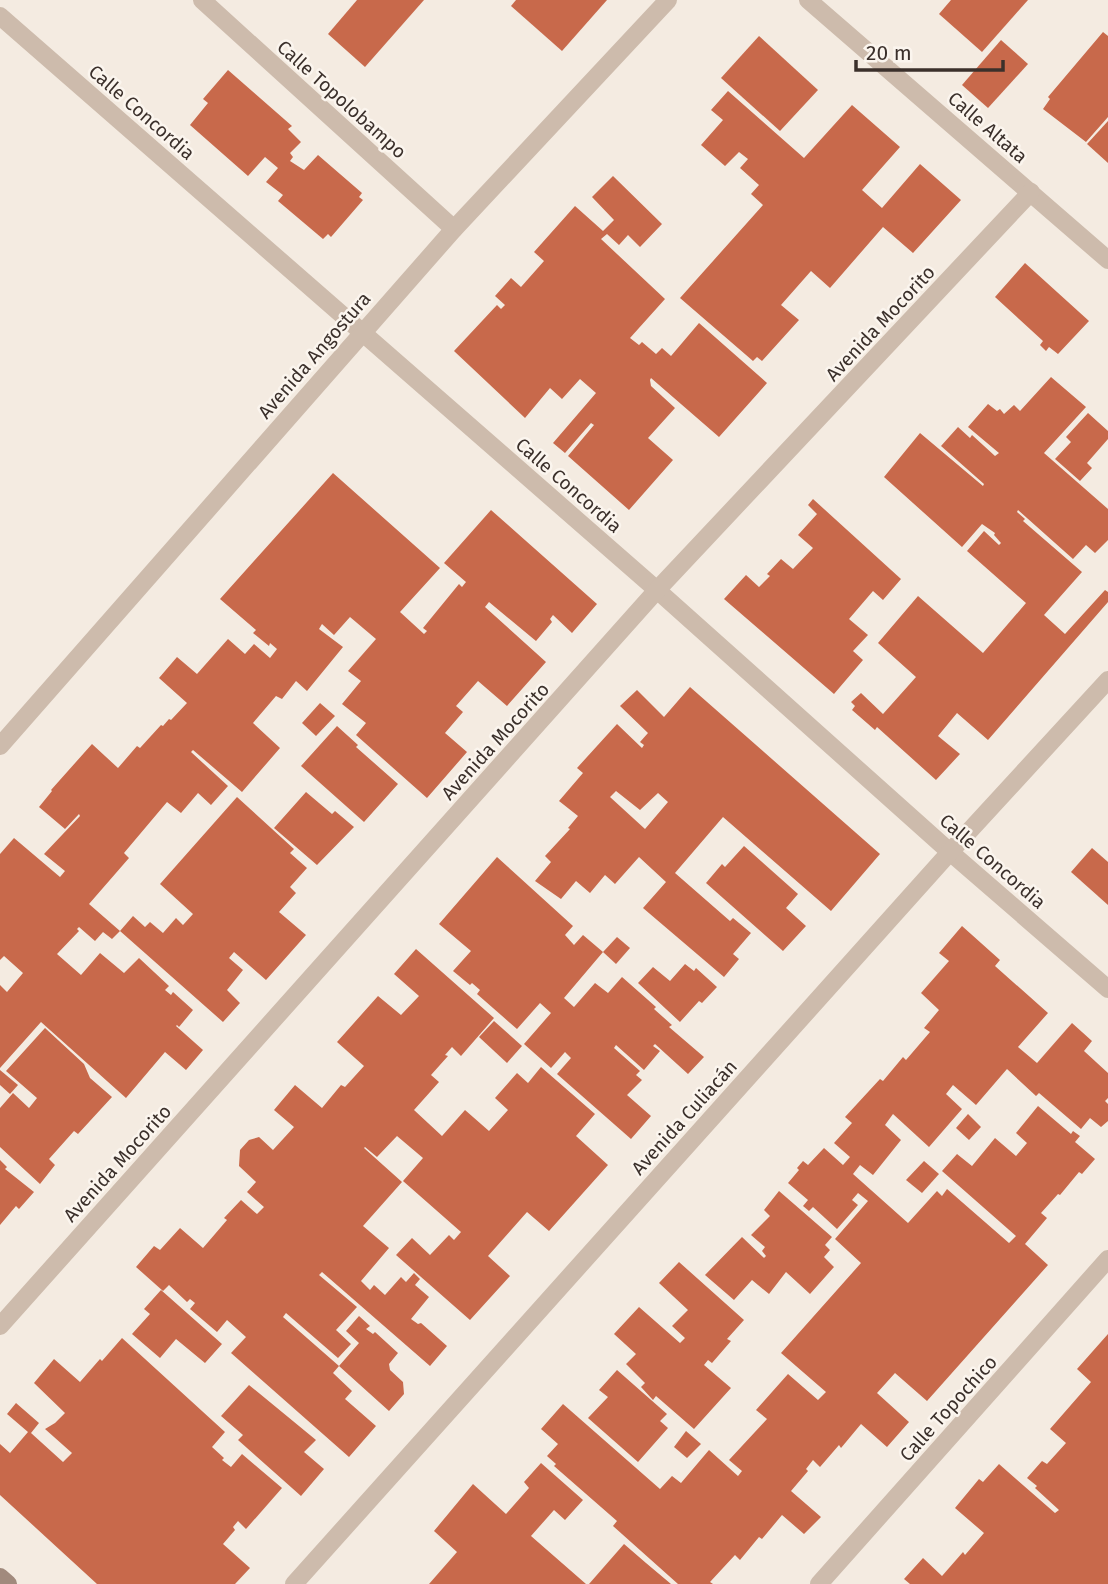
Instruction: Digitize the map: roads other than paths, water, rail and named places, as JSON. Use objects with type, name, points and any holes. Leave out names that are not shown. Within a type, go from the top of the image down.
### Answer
[{"type":"street","name":"Calle Topolobampo","points":[[202,0],[454,229]]},
{"type":"street","name":"Avenida Angostura","points":[[0,746],[361,332],[668,0]]},
{"type":"street","name":"Calle Altata","points":[[808,0],[1108,260]]},
{"type":"street","name":"Calle Concordia","points":[[0,16],[657,590],[1108,989]]},
{"type":"street","name":"Avenida Mocorito","points":[[0,1326],[657,590],[1031,192]]},
{"type":"street","name":"Avenida Culiacán","points":[[293,1584],[950,852],[1108,680]]},
{"type":"street","name":"Calle Topochico","points":[[819,1584],[1108,1259]]},
{"type":"street","points":[[0,1577],[8,1584]]}]
